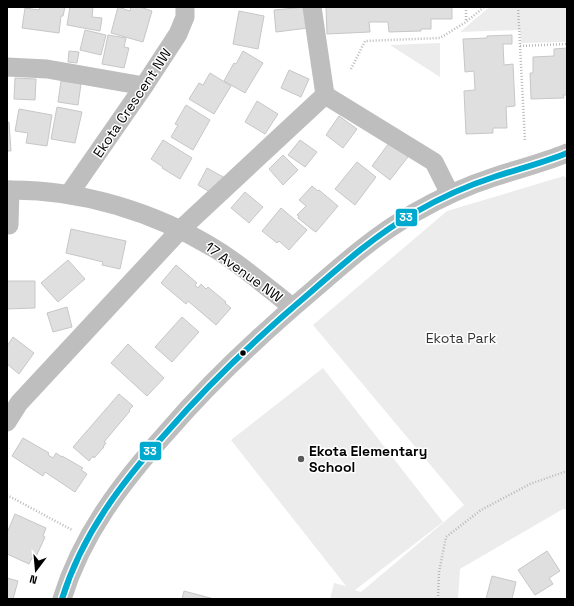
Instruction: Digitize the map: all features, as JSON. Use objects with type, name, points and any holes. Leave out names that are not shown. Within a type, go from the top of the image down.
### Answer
[{"type":"street","name":"Ekota Crescent NW","points":[[69,194],[178,34],[185,17],[185,7]]},
{"type":"street","points":[[312,7],[325,95]]},
{"type":"street","points":[[7,67],[47,69],[144,86]]},
{"type":"street","points":[[325,95],[434,162],[450,194]]},
{"type":"street","points":[[7,422],[19,403],[180,230],[325,95]]},
{"type":"street","points":[[62,599],[75,561],[104,510],[125,481],[189,406],[248,347],[292,307],[387,230],[414,213],[450,194],[494,177],[567,153]]},
{"type":"street","name":"17 Avenue NW","points":[[9,225],[8,190],[69,194],[130,209],[180,230],[218,250],[241,266],[292,307]]},
{"type":"path","points":[[466,7],[466,22]]},
{"type":"path","points":[[351,69],[365,41],[440,38],[466,22],[484,7]]},
{"type":"path","points":[[518,7],[525,141]]},
{"type":"path","points":[[520,46],[567,44]]},
{"type":"path","points":[[438,599],[439,572],[446,537],[481,510],[530,484],[567,470]]},
{"type":"path","points":[[7,495],[72,530]]},
{"type":"green space","points":[[567,7],[567,42],[521,43],[520,30],[460,32],[488,8]]},
{"type":"green space","points":[[440,43],[440,77],[390,45]]},
{"type":"green space","name":"Ekota Park","points":[[564,176],[567,179],[567,510],[563,509],[460,569],[458,599],[330,599],[334,583],[346,586],[231,440],[323,368],[443,522],[355,590],[361,592],[464,505],[313,325],[447,211]]},
{"type":"building","points":[[40,7],[65,7],[63,16],[61,16],[59,33],[22,28],[25,8],[39,10]]},
{"type":"building","points":[[70,7],[93,7],[92,17],[102,18],[100,31],[67,25]]},
{"type":"building","points":[[118,7],[130,11],[131,7],[140,7],[152,11],[143,42],[111,33]]},
{"type":"building","points":[[305,7],[308,28],[276,32],[274,10]]},
{"type":"building","points":[[326,7],[452,7],[452,19],[431,19],[431,29],[421,29],[421,31],[389,32],[388,22],[369,22],[370,32],[327,34]]},
{"type":"building","points":[[239,11],[264,16],[258,49],[233,44]]},
{"type":"building","points":[[85,30],[106,35],[101,55],[80,50]]},
{"type":"building","points":[[108,35],[126,38],[124,47],[129,48],[124,68],[102,64]]},
{"type":"building","points":[[512,35],[512,44],[503,44],[504,65],[513,64],[515,106],[506,107],[507,128],[493,128],[493,133],[466,134],[464,91],[475,90],[474,71],[465,72],[463,39]]},
{"type":"building","points":[[567,48],[567,95],[563,95],[564,98],[531,99],[530,73],[533,73],[533,57],[554,56],[554,49]]},
{"type":"building","points":[[69,51],[79,52],[77,63],[68,62]]},
{"type":"building","points":[[243,51],[263,63],[245,93],[224,81]]},
{"type":"building","points":[[289,70],[309,79],[301,97],[281,88]]},
{"type":"building","points":[[210,73],[231,86],[214,114],[189,99],[199,83],[203,85]]},
{"type":"building","points":[[15,78],[36,79],[35,100],[14,99]]},
{"type":"building","points":[[61,81],[81,84],[78,105],[58,102]]},
{"type":"building","points":[[257,101],[278,114],[265,134],[245,122]]},
{"type":"building","points":[[186,105],[210,120],[193,150],[171,137],[178,125],[175,124]]},
{"type":"building","points":[[57,107],[82,112],[75,143],[51,139]]},
{"type":"building","points":[[19,109],[52,115],[47,146],[26,143],[28,133],[15,131]]},
{"type":"building","points":[[339,116],[357,129],[343,148],[326,135]]},
{"type":"building","points":[[9,122],[11,151],[7,151],[7,123]]},
{"type":"building","points":[[392,139],[411,153],[390,180],[372,166]]},
{"type":"building","points":[[163,140],[192,158],[180,179],[151,159]]},
{"type":"building","points":[[300,140],[317,152],[305,167],[288,155]]},
{"type":"building","points":[[283,155],[298,170],[283,185],[269,169]]},
{"type":"building","points":[[357,162],[376,177],[355,205],[335,189]]},
{"type":"building","points":[[207,168],[225,178],[215,195],[198,185]]},
{"type":"building","points":[[312,186],[338,206],[316,232],[298,218],[299,216],[297,215],[306,206],[299,200]]},
{"type":"building","points":[[245,192],[263,207],[249,223],[231,208]]},
{"type":"building","points":[[281,208],[307,230],[289,250],[279,241],[277,243],[262,231]]},
{"type":"building","points":[[71,229],[126,241],[120,269],[102,265],[103,262],[66,253]]},
{"type":"building","points":[[68,260],[85,279],[58,302],[41,283]]},
{"type":"building","points":[[176,265],[197,283],[195,285],[198,288],[201,284],[206,289],[208,287],[231,308],[216,325],[188,301],[186,304],[161,283]]},
{"type":"building","points":[[7,281],[35,281],[35,308],[7,309]]},
{"type":"building","points":[[67,307],[72,327],[53,332],[47,313]]},
{"type":"building","points":[[182,317],[199,332],[172,362],[155,347]]},
{"type":"building","points":[[13,337],[34,353],[19,374],[7,364],[7,346]]},
{"type":"building","points":[[128,344],[164,378],[147,396],[111,363]]},
{"type":"building","points":[[119,394],[133,406],[104,442],[106,443],[104,447],[94,458],[93,456],[89,461],[73,447]]},
{"type":"building","points":[[23,438],[49,453],[48,455],[53,458],[56,453],[83,468],[81,470],[87,474],[75,492],[45,472],[43,476],[12,456]]},
{"type":"building","points":[[15,514],[46,528],[43,536],[45,537],[35,559],[32,558],[29,564],[7,554],[7,533]]},
{"type":"building","points":[[547,551],[560,571],[549,578],[553,584],[535,595],[518,570]]},
{"type":"building","points":[[492,576],[516,582],[512,599],[486,599]]},
{"type":"building","points":[[7,578],[18,581],[13,599],[7,599]]},
{"type":"building","points":[[184,591],[214,599],[182,599]]},
{"type":"transit line","name":"33","points":[[62,599],[70,575],[92,531],[105,510],[134,470],[201,395],[236,359],[274,324],[361,249],[400,221],[443,197],[463,188],[567,153]]},
{"type":"place","name":"Ekota Elementary School","points":[[301,459]]}]
